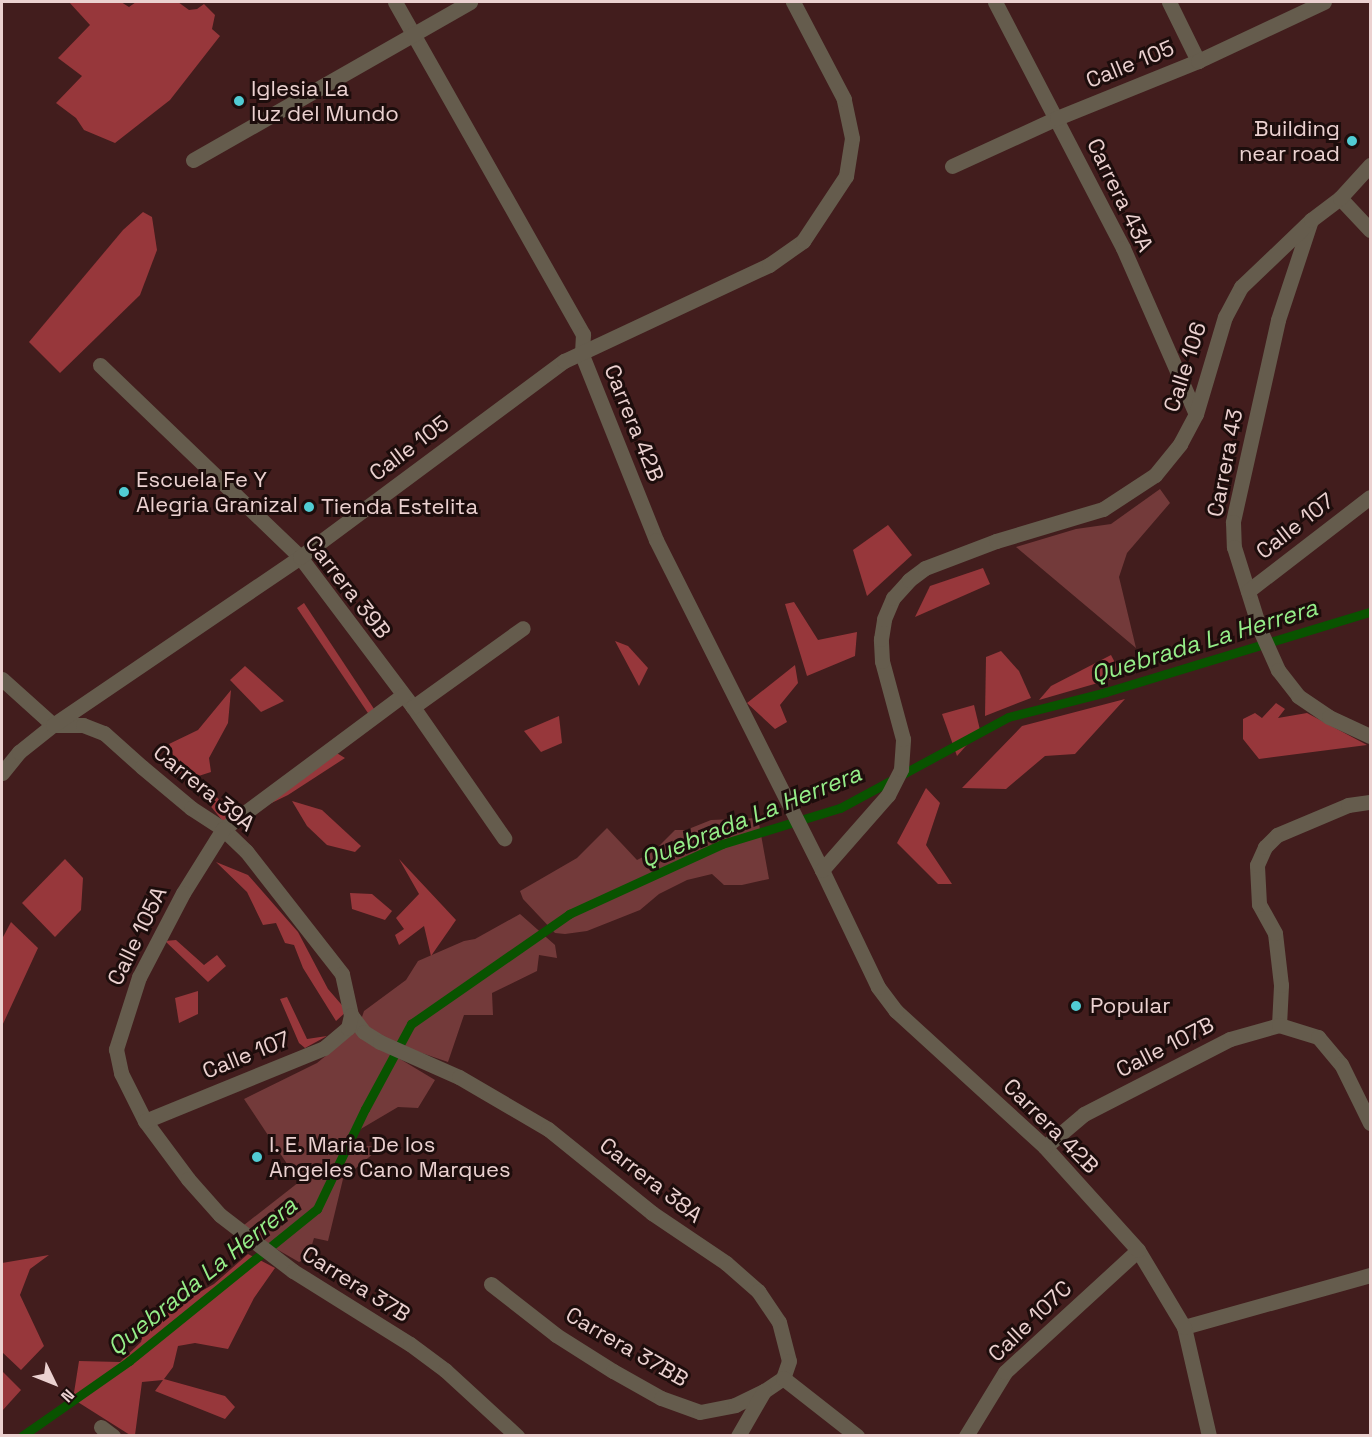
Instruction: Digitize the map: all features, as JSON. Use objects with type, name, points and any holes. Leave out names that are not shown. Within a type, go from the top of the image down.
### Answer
[{"type":"street","name":"Carrera 42B","points":[[395,2],[411,34],[583,334],[582,355],[656,540],[822,870],[878,987],[896,1011],[1045,1147],[1138,1250],[1184,1327],[1209,1436]]},
{"type":"street","points":[[193,160],[470,2]]},
{"type":"street","name":"Calle 105","points":[[2,773],[19,752],[53,725],[300,557],[564,361],[582,355],[769,266],[803,241],[846,176],[852,138],[844,99],[793,2]]},
{"type":"street","name":"Carrera 43A","points":[[995,2],[1123,248],[1196,414]]},
{"type":"street","points":[[1169,2],[1198,61]]},
{"type":"street","name":"Calle 105","points":[[952,166],[1057,118],[1198,61],[1323,2]]},
{"type":"street","name":"Calle 106","points":[[822,870],[888,795],[901,769],[903,739],[882,661],[881,639],[884,619],[893,598],[909,580],[925,568],[996,541],[1102,509],[1155,475],[1180,444],[1196,414],[1225,317],[1240,287],[1311,220],[1340,198],[1371,165]]},
{"type":"street","points":[[1340,198],[1371,230]]},
{"type":"street","name":"Carrera 43","points":[[1311,220],[1278,320],[1233,522],[1234,548],[1260,630],[1278,670],[1298,696],[1329,717],[1371,736]]},
{"type":"street","name":"Carrera 39B","points":[[100,365],[300,557],[408,701],[504,838]]},
{"type":"street","name":"Calle 107","points":[[1248,591],[1371,498]]},
{"type":"street","points":[[223,829],[408,701],[523,628]]},
{"type":"street","points":[[2,679],[53,725]]},
{"type":"street","name":"Carrera 39A","points":[[53,725],[82,724],[104,733],[178,797],[223,829],[246,851],[342,974],[351,1015]]},
{"type":"street","points":[[1371,802],[1348,805],[1277,835],[1265,847],[1257,865],[1255,879],[1259,904],[1275,933],[1281,985],[1279,1024],[1318,1037],[1341,1064],[1371,1123]]},
{"type":"street","name":"Calle 105A","points":[[121,1073],[116,1049],[133,989],[172,911],[223,829]]},
{"type":"street","name":"Calle 107","points":[[145,1121],[324,1048],[348,1028],[351,1015]]},
{"type":"street","name":"Carrera 38A","points":[[351,1015],[356,1025],[380,1042],[459,1077],[548,1129],[652,1213],[726,1263],[758,1291],[779,1322],[789,1361],[783,1378]]},
{"type":"street","name":"Calle 107B","points":[[1045,1147],[1084,1114],[1230,1039],[1279,1024]]},
{"type":"street","name":"Carrera 37B","points":[[121,1073],[145,1121],[188,1179],[235,1228],[293,1271],[410,1344],[445,1370],[517,1436]]},
{"type":"street","name":"Calle 107C","points":[[966,1436],[1005,1372],[1138,1250]]},
{"type":"street","points":[[1184,1327],[1371,1275]]},
{"type":"street","name":"Carrera 37BB","points":[[491,1284],[556,1335],[661,1398],[700,1412],[735,1405],[765,1391],[783,1378]]},
{"type":"street","points":[[783,1378],[857,1436]]},
{"type":"street","points":[[738,1436],[765,1391]]},
{"type":"shaded area","points":[[69,2],[121,2],[129,7],[136,2],[178,2],[189,10],[197,9],[204,4],[215,15],[212,29],[220,36],[170,100],[115,143],[84,130],[76,118],[56,103],[82,76],[58,58],[90,25]]},
{"type":"shaded area","points":[[143,212],[152,217],[157,250],[140,295],[60,373],[29,342],[123,230]]},
{"type":"shaded area","points":[[1160,489],[1170,503],[1127,553],[1119,577],[1136,648],[1016,547],[1076,529],[1111,524]]},
{"type":"shaded area","points":[[888,525],[912,555],[867,596],[853,550]]},
{"type":"shaded area","points":[[983,568],[990,584],[915,617],[930,586]]},
{"type":"shaded area","points":[[794,602],[818,640],[857,632],[855,656],[807,676],[785,604]]},
{"type":"shaded area","points":[[304,603],[382,721],[374,722],[297,608]]},
{"type":"shaded area","points":[[615,641],[628,646],[648,668],[639,686]]},
{"type":"shaded area","points":[[1001,651],[1019,671],[1031,698],[985,716],[986,657]]},
{"type":"shaded area","points":[[1111,655],[1122,676],[1039,700],[1051,686]]},
{"type":"shaded area","points":[[795,665],[798,683],[780,705],[787,722],[775,729],[747,703]]},
{"type":"shaded area","points":[[245,666],[284,701],[261,712],[230,680]]},
{"type":"shaded area","points":[[231,690],[228,723],[209,758],[211,772],[183,781],[169,744],[198,730]]},
{"type":"shaded area","points":[[1125,699],[1075,754],[1045,756],[1006,789],[962,788],[1022,726]]},
{"type":"shaded area","points":[[1276,703],[1285,709],[1278,718],[1307,713],[1367,745],[1259,759],[1243,739],[1243,719],[1255,713],[1262,718]]},
{"type":"shaded area","points":[[974,705],[980,730],[957,756],[942,714]]},
{"type":"shaded area","points":[[559,716],[562,743],[541,752],[524,731]]},
{"type":"shaded area","points":[[330,749],[345,758],[288,795],[226,825],[199,792],[207,787],[232,813],[288,782]]},
{"type":"shaded area","points":[[926,788],[940,803],[926,845],[952,884],[938,884],[897,843]]},
{"type":"shaded area","points":[[292,801],[322,810],[361,846],[355,852],[327,845],[307,826]]},
{"type":"shaded area","points":[[758,818],[769,879],[742,885],[724,885],[712,874],[687,880],[659,894],[640,910],[587,931],[565,934],[555,933],[523,899],[520,891],[577,858],[607,828],[637,860],[653,852],[675,830],[686,830],[711,820]]},
{"type":"shaded area","points":[[65,859],[83,878],[81,910],[55,937],[22,903]]},
{"type":"shaded area","points":[[399,859],[456,920],[431,956],[424,926],[399,945],[395,935],[404,929],[396,918],[419,894]]},
{"type":"shaded area","points":[[216,862],[248,875],[298,932],[328,989],[347,1011],[336,1021],[303,968],[294,945],[285,943],[276,923],[263,925],[247,892]]},
{"type":"shaded area","points":[[350,893],[372,894],[392,911],[385,920],[352,909]]},
{"type":"shaded area","points":[[520,914],[555,945],[557,958],[539,955],[537,971],[492,993],[493,1015],[464,1015],[448,1062],[375,1037],[360,1023],[364,1011],[406,980],[418,961],[464,941],[475,939]]},
{"type":"shaded area","points":[[11,922],[38,948],[2,1026],[2,939]]},
{"type":"shaded area","points":[[176,940],[204,965],[217,955],[226,966],[208,982],[165,941]]},
{"type":"shaded area","points":[[198,991],[198,1014],[179,1023],[175,998]]},
{"type":"shaded area","points":[[287,997],[307,1039],[327,1036],[305,1048],[299,1043],[280,999]]},
{"type":"shaded area","points":[[355,1032],[435,1080],[418,1108],[398,1107],[359,1130],[352,1145],[381,1147],[343,1179],[328,1241],[314,1238],[308,1258],[299,1262],[259,1239],[244,1225],[299,1182],[244,1099],[317,1063]]},
{"type":"shaded area","points":[[248,1254],[275,1268],[254,1298],[228,1349],[195,1343],[178,1346],[173,1367],[164,1379],[225,1396],[235,1407],[225,1419],[155,1391],[163,1380],[142,1382],[135,1435],[130,1435],[73,1399],[79,1361],[120,1362],[141,1342],[144,1330],[173,1307],[214,1284]]},
{"type":"shaded area","points":[[49,1255],[30,1269],[20,1295],[44,1346],[21,1370],[2,1352],[2,1263]]},
{"type":"shaded area","points":[[2,1371],[21,1390],[2,1411]]},
{"type":"waterway","name":"Quebrada La Herrera","points":[[22,1436],[129,1361],[317,1209],[365,1109],[411,1024],[569,914],[722,844],[840,808],[1008,717],[1106,692],[1370,612]]},
{"type":"place","name":"Iglesia La luz del Mundo","points":[[239,101]]},
{"type":"place","name":"Building near road","points":[[1352,141]]},
{"type":"place","name":"Escuela Fe Y Alegria Granizal","points":[[124,492]]},
{"type":"place","name":"Tienda Estelita","points":[[309,507]]},
{"type":"place","name":"Popular","points":[[1076,1006]]},
{"type":"place","name":"I. E. Maria De los Angeles Cano Marques","points":[[257,1157]]}]
